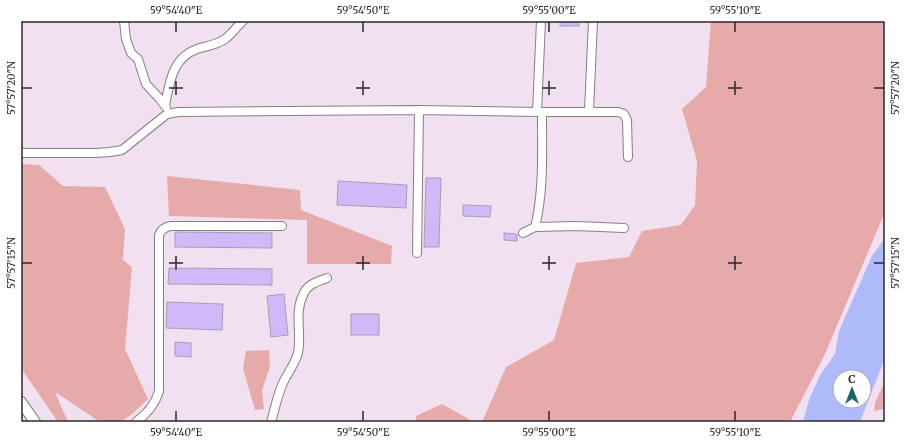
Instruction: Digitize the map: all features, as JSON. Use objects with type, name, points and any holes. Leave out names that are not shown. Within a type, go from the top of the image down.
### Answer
[{"type":"main road","points":[[21,402],[35,422]]},
{"type":"lane","points":[[124,21],[131,53],[138,59],[146,84],[165,105]]},
{"type":"lane","points":[[167,114],[165,105],[170,83],[177,63],[181,58],[197,49],[211,46],[225,39],[243,21]]},
{"type":"lane","points":[[535,227],[538,216],[542,157],[539,112],[541,21]]},
{"type":"lane","points":[[589,111],[593,21]]},
{"type":"lane","points":[[417,253],[419,110]]},
{"type":"lane","points":[[21,153],[96,153],[122,150],[167,114],[178,112],[419,110],[539,112],[589,111],[618,112],[624,114],[627,120],[628,157]]},
{"type":"lane","points":[[136,422],[144,416],[156,401],[159,391],[160,231],[171,226],[282,226]]},
{"type":"lane","points":[[523,233],[535,227],[576,226],[624,228]]},
{"type":"lane","points":[[271,422],[278,394],[297,355],[300,342],[299,308],[302,296],[307,287],[327,278]]},
{"type":"shaded area","points":[[711,21],[885,21],[885,212],[825,354],[790,422],[482,422],[506,367],[554,340],[576,263],[629,257],[642,231],[681,225],[695,205],[697,161],[682,109],[706,87]]},
{"type":"shaded area","points":[[21,164],[39,165],[63,186],[105,187],[125,229],[123,260],[132,267],[125,349],[148,399],[131,415],[120,422],[100,422],[55,392],[68,422],[58,422],[21,368]]},
{"type":"shaded area","points":[[167,176],[300,190],[301,210],[392,246],[391,264],[307,264],[307,220],[169,216]]},
{"type":"shaded area","points":[[269,350],[270,367],[262,390],[264,409],[255,410],[243,368],[246,351]]},
{"type":"shaded area","points":[[885,381],[885,407],[874,411],[875,403]]},
{"type":"shaded area","points":[[442,404],[474,422],[416,422],[416,416]]},
{"type":"water","points":[[885,238],[885,358],[872,391],[872,369],[832,369],[832,409],[865,409],[860,422],[803,422],[809,400],[820,375],[835,354],[839,331],[872,256]]},
{"type":"building","points":[[560,21],[579,21],[579,26],[560,26]]},
{"type":"building","points":[[426,178],[441,178],[439,247],[424,247]]},
{"type":"building","points":[[338,181],[407,185],[406,208],[337,205]]},
{"type":"building","points":[[463,205],[491,206],[490,217],[463,216]]},
{"type":"building","points":[[175,232],[272,233],[272,248],[175,247]]},
{"type":"building","points":[[504,233],[517,234],[517,241],[504,240]]},
{"type":"building","points":[[169,268],[272,269],[272,285],[168,284]]},
{"type":"building","points":[[284,294],[288,335],[271,337],[267,296]]},
{"type":"building","points":[[167,302],[223,304],[222,330],[166,328]]},
{"type":"building","points":[[351,314],[379,314],[379,335],[351,335]]},
{"type":"building","points":[[175,342],[191,343],[191,357],[175,356]]}]
